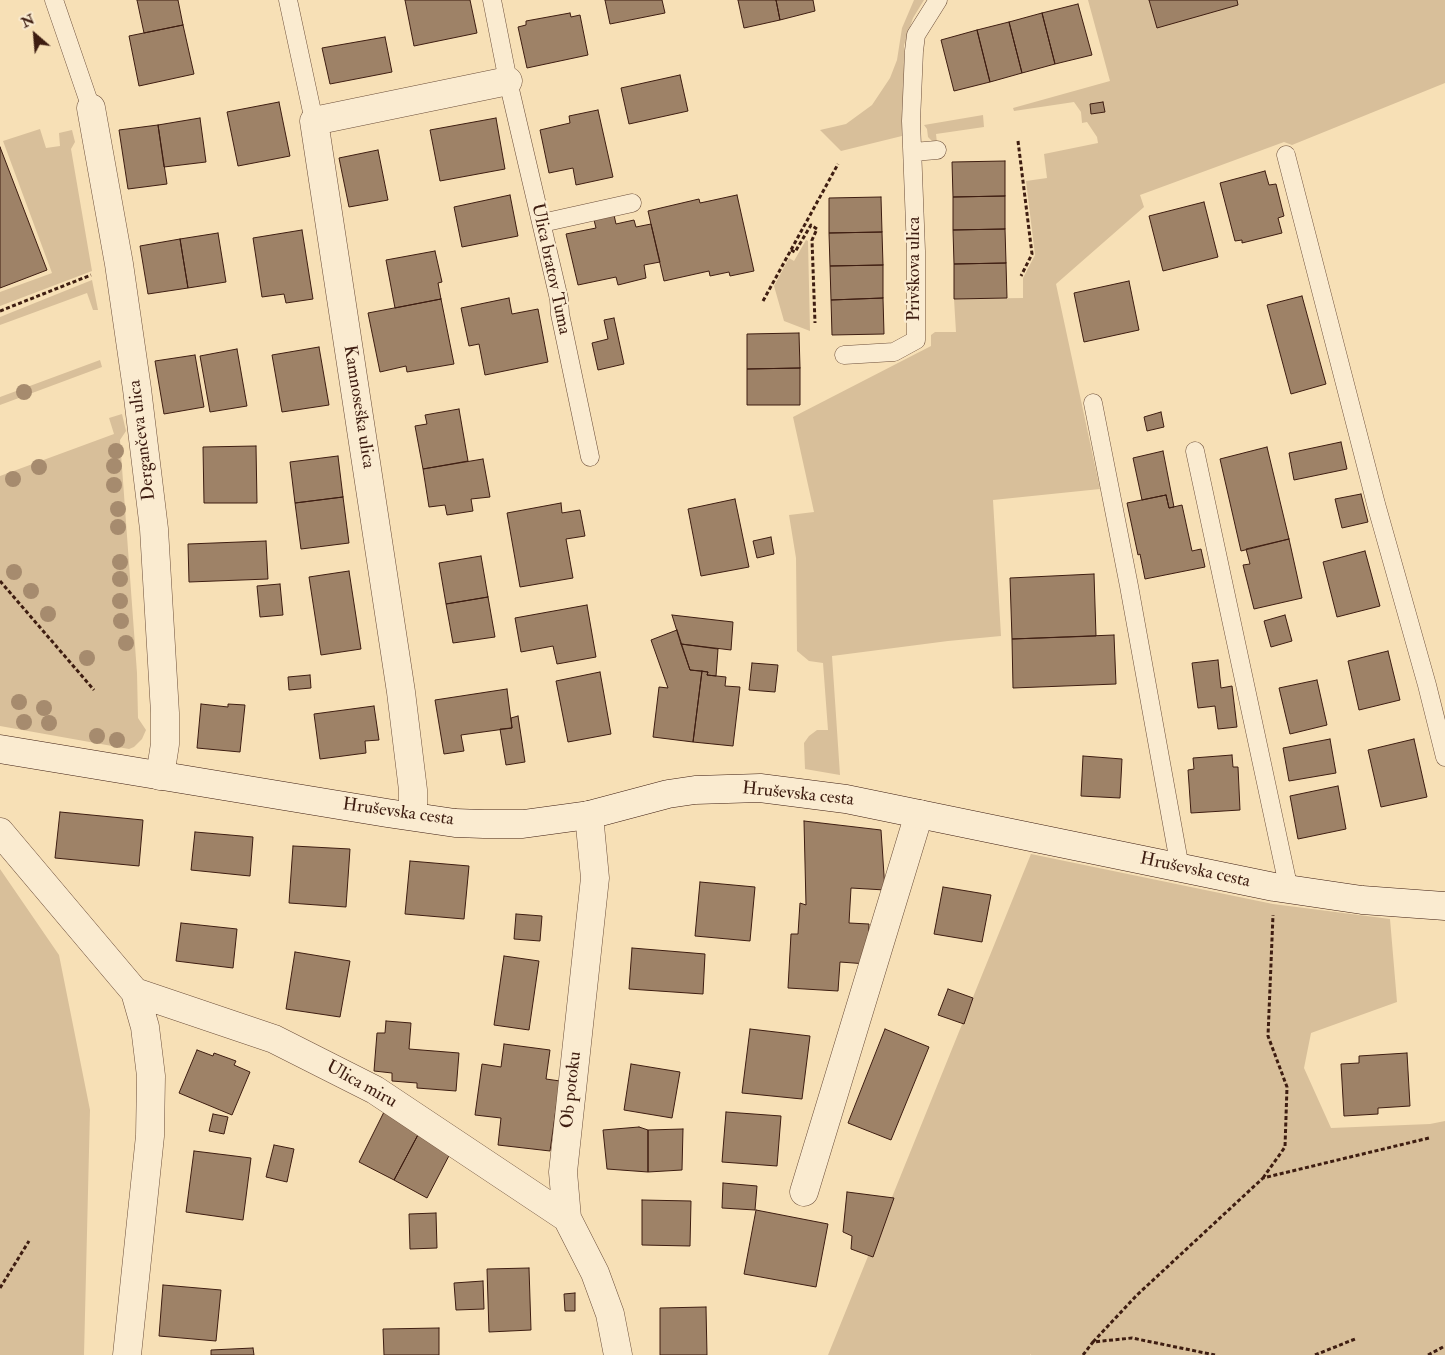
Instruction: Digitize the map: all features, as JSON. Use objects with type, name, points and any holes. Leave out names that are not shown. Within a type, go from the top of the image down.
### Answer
[{"type":"street","points":[[314,120],[508,81]]},
{"type":"street","name":"Dergančeva ulica","points":[[91,108],[120,264],[154,529],[165,713],[165,744],[160,776]]},
{"type":"street","name":"Kamnoseška ulica","points":[[314,120],[401,692],[413,790],[412,816]]},
{"type":"street","name":"Hruševska cesta","points":[[0,750],[412,816],[484,824],[523,824],[589,815],[668,794],[695,790],[760,788],[846,799],[1282,888],[1362,900],[1445,906]]},
{"type":"street","points":[[804,1192],[919,814]]},
{"type":"street","name":"Ob potoku","points":[[589,815],[595,878],[562,1172],[567,1218],[595,1273],[610,1314],[618,1355]]},
{"type":"street","points":[[0,832],[135,992],[145,1027],[151,1076],[150,1136],[127,1355]]},
{"type":"street","name":"Ulica miru","points":[[135,992],[274,1039],[375,1090],[567,1218]]},
{"type":"lane","points":[[54,0],[91,108]]},
{"type":"lane","name":"Kamnoseška ulica","points":[[288,0],[314,120]]},
{"type":"lane","name":"Ulica bratov Tuma","points":[[492,0],[508,81],[559,300],[560,314],[590,457]]},
{"type":"lane","name":"Privškova ulica","points":[[844,355],[894,352],[916,340],[916,251],[911,120],[916,35],[938,0]]},
{"type":"lane","points":[[913,152],[937,150]]},
{"type":"lane","points":[[1286,155],[1376,504],[1427,685],[1445,757]]},
{"type":"lane","points":[[542,223],[632,203]]},
{"type":"lane","points":[[1093,403],[1129,586],[1180,868]]},
{"type":"lane","points":[[1195,451],[1282,888]]},
{"type":"path","points":[[1018,141],[1032,254],[1021,276]]},
{"type":"path","points":[[763,300],[838,164]]},
{"type":"path","points":[[791,250],[795,252],[811,225],[817,229],[812,240],[815,323]]},
{"type":"path","points":[[0,310],[120,264]]},
{"type":"path","points":[[0,581],[94,690]]},
{"type":"path","points":[[1083,1355],[1137,1294],[1263,1178],[1286,1147],[1286,1087],[1268,1036],[1282,888]]},
{"type":"path","points":[[1263,1178],[1429,1138]]},
{"type":"path","points":[[0,1288],[29,1241]]},
{"type":"path","points":[[1093,1342],[1132,1338],[1215,1355]]},
{"type":"path","points":[[1315,1355],[1355,1338]]},
{"type":"path","points":[[1428,1355],[1445,1346]]},
{"type":"shaded area","points":[[914,0],[924,0],[913,18],[904,45],[906,135],[841,151],[820,130],[846,124],[872,105],[890,78],[897,60],[902,28]]},
{"type":"shaded area","points":[[1088,0],[1445,0],[1445,83],[1292,145],[1284,142],[1140,195],[1144,207],[1056,284],[1100,489],[993,500],[1001,636],[832,656],[840,775],[805,769],[804,743],[817,730],[828,730],[823,663],[809,661],[797,651],[796,558],[789,515],[814,512],[793,417],[931,346],[931,335],[935,332],[956,332],[954,299],[1023,298],[1023,278],[1035,255],[1026,181],[1047,178],[1044,154],[1098,143],[1097,137],[1087,122],[1082,123],[1081,112],[1074,102],[1014,111],[1013,108],[1110,81]]},
{"type":"shaded area","points":[[983,115],[984,127],[936,134],[937,143],[934,143],[928,137],[927,129],[924,125]]},
{"type":"shaded area","points":[[40,129],[46,148],[60,146],[59,133],[72,130],[75,142],[71,149],[92,271],[0,306],[0,292],[52,273],[3,141]]},
{"type":"shaded area","points":[[806,240],[808,241],[810,331],[784,321],[774,286],[789,258],[794,261]]},
{"type":"shaded area","points":[[92,280],[98,310],[93,310],[87,293],[0,325],[0,317]]},
{"type":"shaded area","points":[[100,360],[102,367],[0,405],[0,397]]},
{"type":"shaded area","points":[[122,414],[126,431],[120,440],[137,673],[138,718],[146,730],[142,739],[129,749],[0,726],[0,476],[114,434],[109,418]]},
{"type":"shaded area","points":[[1031,854],[1273,904],[1390,919],[1397,1002],[1311,1033],[1304,1068],[1331,1128],[1430,1124],[1445,1121],[1445,1355],[828,1355]]},
{"type":"shaded area","points":[[0,869],[59,955],[90,1110],[84,1355],[0,1355]]},
{"type":"building","points":[[137,0],[178,0],[183,25],[144,33]]},
{"type":"building","points":[[405,0],[470,0],[477,33],[414,46]]},
{"type":"building","points":[[605,0],[662,0],[665,13],[610,24]]},
{"type":"building","points":[[738,0],[776,0],[780,20],[744,28]]},
{"type":"building","points":[[776,0],[813,0],[815,11],[780,20]]},
{"type":"building","points":[[1149,0],[1237,0],[1238,5],[1157,28]]},
{"type":"building","points":[[1078,4],[1092,55],[1055,64],[1042,13]]},
{"type":"building","points":[[570,13],[571,17],[580,15],[588,55],[527,68],[518,27],[526,25],[526,21]]},
{"type":"building","points":[[1042,13],[1055,64],[1022,73],[1009,22]]},
{"type":"building","points":[[1009,22],[1022,73],[990,82],[977,30]]},
{"type":"building","points":[[183,25],[194,74],[139,86],[129,36]]},
{"type":"building","points":[[977,30],[990,82],[954,91],[941,40]]},
{"type":"building","points":[[385,37],[392,72],[330,84],[322,48]]},
{"type":"building","points":[[680,75],[688,111],[629,124],[621,88]]},
{"type":"building","points":[[279,102],[290,156],[238,166],[227,112]]},
{"type":"building","points":[[1103,102],[1105,112],[1091,114],[1090,104]]},
{"type":"building","points":[[598,110],[613,177],[576,185],[573,168],[549,173],[540,130],[570,123],[569,116]]},
{"type":"building","points":[[200,118],[206,162],[164,167],[158,125]]},
{"type":"building","points":[[496,118],[505,169],[440,181],[430,130]]},
{"type":"building","points":[[158,125],[167,184],[128,189],[119,130]]},
{"type":"building","points":[[0,147],[47,270],[0,288]]},
{"type":"building","points":[[378,150],[388,200],[349,207],[339,158]]},
{"type":"building","points":[[1005,161],[1005,196],[953,197],[952,162]]},
{"type":"building","points":[[1265,171],[1269,185],[1276,184],[1284,216],[1278,218],[1282,233],[1242,243],[1242,240],[1235,241],[1220,183]]},
{"type":"building","points":[[510,195],[518,236],[462,247],[454,207]]},
{"type":"building","points":[[737,195],[754,271],[730,276],[729,272],[710,276],[709,271],[664,281],[648,211],[699,199],[700,203]]},
{"type":"building","points":[[1005,196],[1005,229],[953,230],[953,197]]},
{"type":"building","points":[[881,197],[882,232],[829,233],[829,198]]},
{"type":"building","points":[[1204,202],[1218,257],[1163,271],[1149,216]]},
{"type":"building","points":[[614,215],[616,224],[634,220],[636,227],[651,224],[660,262],[644,265],[646,278],[618,285],[616,277],[578,285],[566,234],[596,228],[594,220]]},
{"type":"building","points":[[1005,229],[1006,263],[954,264],[953,230]]},
{"type":"building","points":[[302,230],[313,299],[286,303],[284,294],[262,297],[253,238]]},
{"type":"building","points":[[882,232],[883,265],[830,266],[829,233]]},
{"type":"building","points":[[218,233],[226,282],[188,288],[180,239]]},
{"type":"building","points":[[180,239],[188,288],[148,294],[140,246]]},
{"type":"building","points":[[435,251],[442,282],[438,283],[441,299],[395,308],[386,260]]},
{"type":"building","points":[[1006,263],[1007,298],[954,299],[954,264]]},
{"type":"building","points":[[883,265],[883,298],[831,300],[830,266]]},
{"type":"building","points":[[1129,281],[1139,330],[1084,342],[1074,293]]},
{"type":"building","points":[[1302,296],[1326,384],[1291,394],[1267,305]]},
{"type":"building","points":[[509,298],[512,314],[538,309],[548,362],[485,375],[479,344],[469,346],[461,308]]},
{"type":"building","points":[[883,298],[884,334],[832,335],[831,300]]},
{"type":"building","points":[[441,299],[454,364],[407,372],[406,366],[380,372],[368,313]]},
{"type":"building","points":[[614,318],[624,364],[598,370],[592,343],[608,339],[604,320]]},
{"type":"building","points":[[799,333],[800,368],[747,369],[747,334]]},
{"type":"building","points":[[319,347],[329,405],[282,412],[272,355]]},
{"type":"building","points":[[237,349],[247,406],[210,412],[200,356]]},
{"type":"building","points":[[195,355],[204,407],[164,414],[155,361]]},
{"type":"building","points":[[800,368],[800,405],[747,405],[747,369]]},
{"type":"building","points":[[459,409],[468,461],[423,469],[415,426],[427,424],[425,415]]},
{"type":"building","points":[[1161,412],[1164,427],[1147,431],[1144,417]]},
{"type":"building","points":[[1341,442],[1347,469],[1294,480],[1289,453]]},
{"type":"building","points":[[256,446],[257,503],[204,503],[203,447]]},
{"type":"building","points":[[1267,447],[1289,539],[1241,551],[1220,459]]},
{"type":"building","points":[[1163,451],[1174,507],[1169,508],[1166,495],[1142,500],[1133,458]]},
{"type":"building","points":[[338,456],[343,497],[295,503],[290,462]]},
{"type":"building","points":[[483,459],[490,497],[471,499],[473,511],[447,515],[445,505],[429,507],[423,469]]},
{"type":"building","points":[[1361,494],[1368,522],[1342,528],[1335,499]]},
{"type":"building","points":[[1166,495],[1169,508],[1182,505],[1192,551],[1201,549],[1205,567],[1145,579],[1127,503]]},
{"type":"building","points":[[343,497],[349,543],[301,549],[295,503]]},
{"type":"building","points":[[735,499],[749,567],[701,576],[688,509]]},
{"type":"building","points":[[561,503],[562,513],[580,510],[585,536],[566,539],[573,578],[520,587],[507,513]]},
{"type":"building","points":[[771,537],[774,554],[757,558],[753,541]]},
{"type":"building","points":[[1289,539],[1302,598],[1254,609],[1243,565],[1250,564],[1246,549]]},
{"type":"building","points":[[266,541],[268,579],[189,582],[188,544]]},
{"type":"building","points":[[1365,551],[1380,606],[1337,617],[1323,562]]},
{"type":"building","points":[[481,556],[488,597],[446,604],[439,563]]},
{"type":"building","points":[[349,571],[361,649],[321,655],[309,577]]},
{"type":"building","points":[[1094,574],[1096,636],[1012,639],[1010,578]]},
{"type":"building","points":[[280,584],[283,615],[260,617],[257,586]]},
{"type":"building","points":[[488,597],[495,637],[453,643],[446,604]]},
{"type":"building","points":[[587,605],[596,657],[557,664],[553,646],[521,652],[515,618]]},
{"type":"building","points":[[672,615],[733,622],[731,650],[681,644]]},
{"type":"building","points":[[1285,615],[1292,641],[1271,647],[1264,621]]},
{"type":"building","points":[[677,630],[690,670],[702,671],[693,742],[653,737],[659,687],[668,688],[651,640]]},
{"type":"building","points":[[1114,635],[1116,684],[1013,688],[1012,639]]},
{"type":"building","points":[[681,644],[718,649],[716,676],[707,675],[708,672],[690,670]]},
{"type":"building","points":[[1388,651],[1400,700],[1359,710],[1348,661]]},
{"type":"building","points":[[1218,660],[1221,688],[1232,686],[1237,727],[1218,729],[1215,706],[1198,708],[1192,663]]},
{"type":"building","points":[[752,663],[778,665],[775,692],[749,690]]},
{"type":"building","points":[[702,671],[708,672],[707,675],[726,677],[725,686],[740,687],[733,746],[693,742]]},
{"type":"building","points":[[600,672],[611,734],[568,742],[556,681]]},
{"type":"building","points":[[310,675],[311,688],[289,690],[288,677]]},
{"type":"building","points":[[1317,680],[1327,725],[1290,734],[1279,688]]},
{"type":"building","points":[[507,689],[512,728],[461,735],[464,751],[444,754],[435,700]]},
{"type":"building","points":[[201,704],[228,707],[228,704],[245,705],[240,752],[197,748]]},
{"type":"building","points":[[374,706],[379,740],[365,741],[366,753],[320,759],[314,714]]},
{"type":"building","points":[[518,716],[525,762],[506,765],[500,729],[512,728],[511,718]]},
{"type":"building","points":[[1330,739],[1336,773],[1289,781],[1283,748]]},
{"type":"building","points":[[1414,739],[1427,797],[1381,807],[1368,750]]},
{"type":"building","points":[[1232,755],[1233,767],[1238,767],[1240,810],[1191,813],[1188,770],[1194,769],[1193,758]]},
{"type":"building","points":[[1083,756],[1122,759],[1120,798],[1081,796]]},
{"type":"building","points":[[1338,786],[1346,829],[1298,839],[1290,796]]},
{"type":"building","points":[[60,812],[143,820],[139,866],[55,858]]},
{"type":"building","points":[[804,821],[881,830],[885,890],[851,888],[849,923],[869,924],[867,964],[840,962],[838,991],[788,988],[791,934],[798,934],[800,903],[806,905]]},
{"type":"building","points":[[195,832],[253,837],[250,876],[191,870]]},
{"type":"building","points":[[293,846],[350,849],[346,907],[289,903]]},
{"type":"building","points":[[410,861],[469,866],[464,919],[405,914]]},
{"type":"building","points":[[700,882],[755,887],[750,941],[695,936]]},
{"type":"building","points":[[943,887],[991,895],[982,942],[934,934]]},
{"type":"building","points":[[516,914],[542,916],[540,941],[514,939]]},
{"type":"building","points":[[181,923],[237,929],[233,968],[176,961]]},
{"type":"building","points":[[632,948],[705,954],[703,994],[629,989]]},
{"type":"building","points":[[295,952],[350,961],[340,1017],[286,1009]]},
{"type":"building","points":[[504,956],[539,961],[529,1030],[494,1025]]},
{"type":"building","points":[[948,989],[973,998],[964,1024],[938,1015]]},
{"type":"building","points":[[386,1021],[411,1023],[409,1049],[459,1053],[456,1091],[417,1088],[417,1083],[392,1081],[392,1073],[374,1071],[377,1033],[385,1033]]},
{"type":"building","points":[[750,1029],[810,1036],[802,1099],[742,1093]]},
{"type":"building","points":[[885,1029],[929,1047],[891,1140],[848,1123]]},
{"type":"building","points":[[504,1044],[550,1050],[546,1079],[560,1081],[550,1151],[498,1145],[501,1118],[475,1115],[482,1064],[501,1067]]},
{"type":"building","points":[[197,1050],[213,1056],[214,1053],[236,1061],[234,1065],[250,1072],[232,1115],[179,1093]]},
{"type":"building","points":[[1407,1053],[1410,1106],[1378,1108],[1378,1114],[1344,1116],[1341,1064],[1359,1063],[1359,1056]]},
{"type":"building","points":[[631,1064],[680,1072],[672,1118],[624,1110]]},
{"type":"building","points":[[384,1112],[420,1131],[394,1180],[359,1162]]},
{"type":"building","points":[[726,1112],[781,1116],[777,1166],[722,1162]]},
{"type":"building","points":[[213,1114],[228,1117],[224,1134],[209,1131]]},
{"type":"building","points":[[639,1127],[648,1130],[648,1172],[607,1169],[603,1130]]},
{"type":"building","points":[[683,1129],[682,1170],[648,1172],[648,1130]]},
{"type":"building","points":[[420,1131],[453,1148],[427,1198],[394,1180]]},
{"type":"building","points":[[274,1145],[294,1149],[287,1182],[266,1177]]},
{"type":"building","points":[[194,1151],[251,1158],[243,1220],[186,1212]]},
{"type":"building","points":[[723,1183],[757,1186],[755,1210],[722,1208]]},
{"type":"building","points":[[847,1192],[894,1198],[873,1257],[851,1249],[852,1236],[843,1232]]},
{"type":"building","points":[[642,1200],[691,1201],[690,1246],[642,1245]]},
{"type":"building","points":[[756,1210],[828,1224],[816,1287],[744,1274]]},
{"type":"building","points":[[436,1213],[437,1248],[410,1249],[409,1214]]},
{"type":"building","points":[[529,1268],[531,1330],[489,1332],[487,1269]]},
{"type":"building","points":[[483,1281],[484,1309],[456,1310],[454,1283]]},
{"type":"building","points":[[163,1285],[221,1290],[216,1341],[159,1336]]},
{"type":"building","points":[[575,1293],[575,1311],[565,1311],[564,1294]]},
{"type":"building","points":[[706,1307],[707,1355],[660,1355],[660,1308]]},
{"type":"building","points":[[439,1328],[439,1355],[384,1355],[383,1329]]},
{"type":"building","points":[[253,1348],[254,1355],[211,1355],[211,1350]]}]
